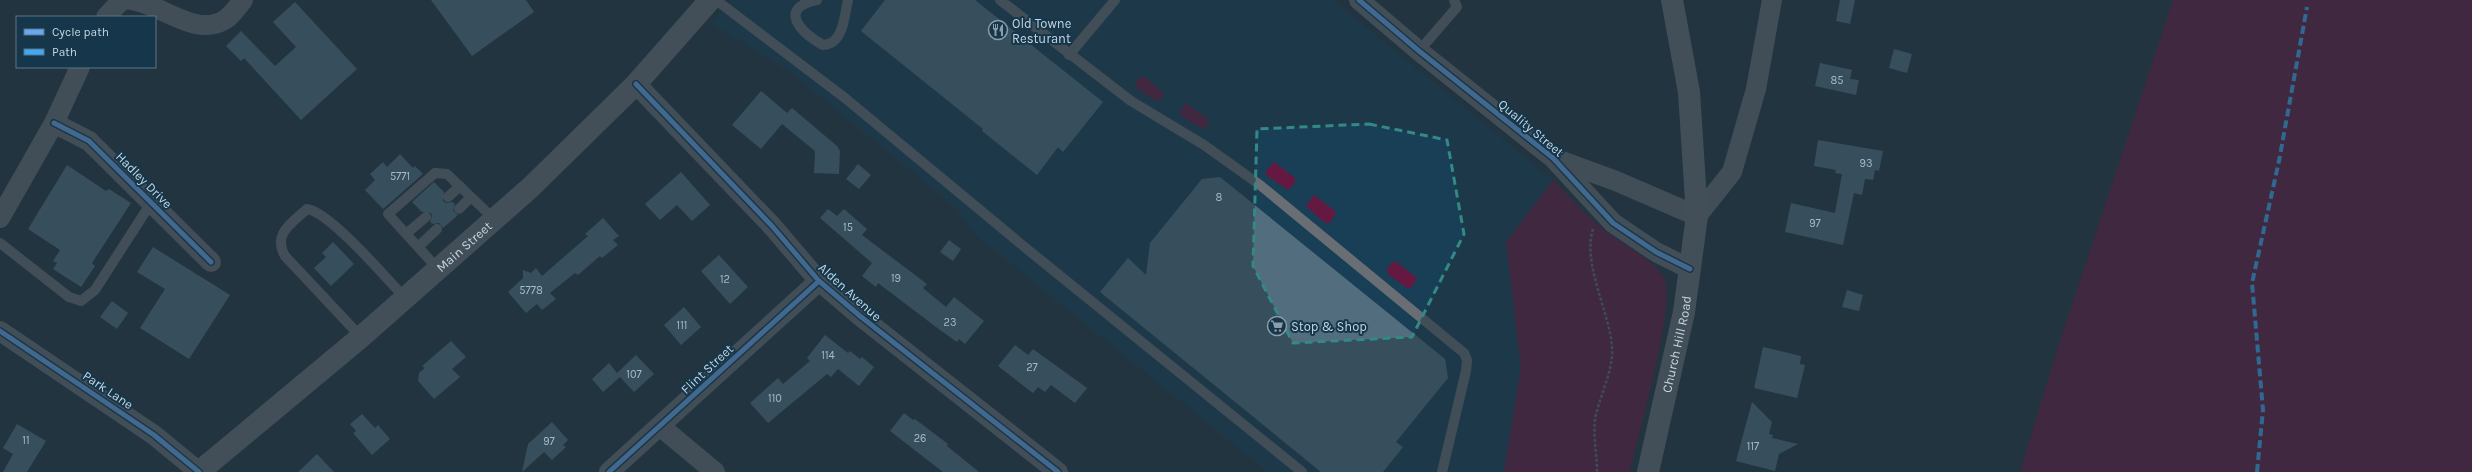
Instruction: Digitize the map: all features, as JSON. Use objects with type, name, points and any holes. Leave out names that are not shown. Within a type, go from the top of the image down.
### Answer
[{"type":"main road","name":"Main Street","points":[[199,472],[361,337],[572,148],[636,84],[710,0]]},
{"type":"main road","name":"Church Hill Road","points":[[1648,472],[1684,312],[1697,216],[1689,92],[1672,0]]},
{"type":"street","points":[[107,16],[119,3],[124,0]]},
{"type":"street","points":[[132,0],[190,22],[211,23],[227,18],[243,0]]},
{"type":"street","name":"Quality Street","points":[[1359,0],[1419,51],[1553,158],[1600,212],[1613,223],[1656,252],[1690,270]]},
{"type":"street","points":[[1697,216],[1732,172],[1756,89],[1772,0]]},
{"type":"street","points":[[0,218],[54,123],[80,68]]},
{"type":"street","name":"Alden Avenue","points":[[636,84],[772,226],[819,281],[860,316],[1058,472]]},
{"type":"street","name":"Hadley Drive","points":[[54,123],[89,141],[211,262]]},
{"type":"street","name":"Quality Street","points":[[1553,158],[1616,181],[1697,216]]},
{"type":"street","name":"Flint Street","points":[[609,472],[819,281]]},
{"type":"street","name":"Park Lane","points":[[0,332],[154,435],[199,472]]},
{"type":"street","points":[[660,427],[715,472]]},
{"type":"lane","points":[[716,0],[844,98],[1027,249],[1302,472]]},
{"type":"lane","points":[[817,0],[801,5],[795,13],[795,20],[806,32],[823,46],[830,45],[839,36],[848,0]]},
{"type":"lane","points":[[1000,0],[1069,55],[1131,100],[1210,149],[1260,185],[1464,353],[1467,360],[1466,370],[1442,472]]},
{"type":"lane","points":[[1069,55],[1115,0]]},
{"type":"lane","points":[[1419,51],[1457,7],[1454,0]]},
{"type":"lane","points":[[438,269],[388,214],[435,173],[447,174],[494,219]]},
{"type":"lane","points":[[448,197],[460,186]]},
{"type":"lane","points":[[459,209],[471,197]]},
{"type":"lane","points":[[0,243],[69,297],[81,301],[95,290],[151,202]]},
{"type":"lane","points":[[361,337],[285,256],[279,247],[281,236],[285,230],[307,209],[316,210],[332,224],[405,298]]},
{"type":"lane","points":[[406,234],[426,216]]},
{"type":"lane","points":[[418,246],[437,229]]},
{"type":"path","points":[[1597,472],[1595,422],[1610,367],[1612,347],[1593,265],[1591,245],[1592,231],[1600,212]]},
{"type":"highlighted area","points":[[1369,124],[1447,140],[1464,234],[1412,337],[1293,343],[1253,266],[1257,129]]},
{"type":"shaded area","points":[[732,0],[1333,0],[1553,180],[1506,242],[1521,368],[1504,472],[1268,472],[978,237],[954,206],[789,71],[711,23]]},
{"type":"shaded area","points":[[2173,0],[2472,0],[2472,472],[2020,472],[2058,347]]},
{"type":"shaded area","points":[[1140,77],[1145,77],[1163,92],[1164,95],[1160,100],[1156,101],[1136,88],[1135,83]]},
{"type":"shaded area","points":[[1186,103],[1209,120],[1206,127],[1202,129],[1180,115],[1180,111]]},
{"type":"shaded area","points":[[1274,162],[1295,178],[1295,183],[1288,190],[1266,175],[1266,171]]},
{"type":"shaded area","points":[[1553,180],[1601,227],[1645,258],[1663,276],[1666,290],[1665,312],[1661,339],[1630,472],[1504,472],[1521,368],[1506,242]]},
{"type":"shaded area","points":[[1314,195],[1336,212],[1331,222],[1325,223],[1306,206]]},
{"type":"shaded area","points":[[1395,261],[1417,278],[1411,288],[1407,288],[1388,274],[1387,268]]},
{"type":"building","points":[[431,0],[526,0],[534,12],[472,56]]},
{"type":"building","points":[[885,0],[975,0],[1103,102],[1063,152],[1058,147],[1037,175],[982,131],[983,129],[861,31]]},
{"type":"building","points":[[1840,0],[1855,0],[1850,24],[1836,21]]},
{"type":"building","points":[[295,2],[357,69],[301,120],[244,58],[241,61],[226,46],[241,31],[275,66],[296,47],[273,22]]},
{"type":"building","points":[[1894,49],[1912,54],[1907,73],[1889,68]]},
{"type":"building","points":[[1820,63],[1852,70],[1850,79],[1859,80],[1856,95],[1815,86]]},
{"type":"building","points":[[761,91],[787,113],[792,108],[837,146],[840,151],[839,174],[814,173],[815,151],[782,124],[761,149],[732,125]]},
{"type":"building","points":[[1818,140],[1883,151],[1879,171],[1875,170],[1873,180],[1865,179],[1862,195],[1854,193],[1843,245],[1785,232],[1791,203],[1835,213],[1842,174],[1835,173],[1836,170],[1814,166]]},
{"type":"building","points":[[400,154],[413,168],[415,166],[423,174],[383,209],[365,190],[375,180],[370,174],[383,162],[387,167]]},
{"type":"building","points":[[858,164],[871,175],[859,189],[846,179]]},
{"type":"building","points":[[67,165],[106,191],[109,189],[131,203],[92,263],[95,266],[81,287],[53,269],[57,263],[53,261],[60,250],[28,229]]},
{"type":"building","points":[[681,172],[710,205],[692,221],[677,205],[660,220],[645,204]]},
{"type":"building","points":[[1220,177],[1445,359],[1448,378],[1396,442],[1403,447],[1383,472],[1321,472],[1100,292],[1128,258],[1146,275],[1150,243],[1202,179]]},
{"type":"building","points":[[434,182],[444,192],[443,201],[446,203],[452,202],[455,204],[453,211],[458,215],[443,228],[439,223],[433,224],[430,222],[432,216],[431,213],[422,212],[412,202]]},
{"type":"building","points":[[828,209],[837,216],[844,209],[867,229],[862,235],[927,284],[923,288],[946,307],[954,297],[984,321],[965,344],[959,339],[957,342],[878,283],[876,287],[862,276],[872,263],[820,218]]},
{"type":"building","points":[[603,218],[619,236],[613,240],[618,245],[602,258],[600,256],[578,275],[575,273],[550,293],[556,299],[542,310],[537,304],[526,313],[508,292],[523,278],[523,270],[531,273],[536,268],[542,276],[588,236],[585,234]]},
{"type":"building","points":[[949,240],[961,249],[953,261],[940,252]]},
{"type":"building","points":[[333,242],[354,264],[331,286],[314,268],[326,257],[322,253]]},
{"type":"building","points":[[153,247],[230,295],[189,359],[140,328],[165,289],[137,272]]},
{"type":"building","points":[[719,255],[748,287],[730,304],[701,271]]},
{"type":"building","points":[[1847,290],[1863,295],[1859,311],[1842,307]]},
{"type":"building","points":[[112,301],[128,313],[117,329],[100,317]]},
{"type":"building","points":[[684,307],[701,327],[681,345],[664,325]]},
{"type":"building","points":[[825,335],[848,353],[850,351],[860,359],[862,357],[874,367],[859,386],[838,369],[831,377],[827,374],[768,423],[750,403],[778,378],[783,384],[810,361],[807,358]]},
{"type":"building","points":[[451,341],[466,357],[452,369],[460,377],[434,399],[418,381],[419,373],[425,368],[422,366]]},
{"type":"building","points":[[1015,345],[1028,355],[1033,349],[1087,388],[1075,403],[1051,385],[1045,392],[1038,387],[1033,393],[998,366]]},
{"type":"building","points":[[1763,347],[1801,356],[1800,364],[1805,365],[1797,398],[1754,388]]},
{"type":"building","points":[[636,355],[654,374],[634,392],[620,377],[603,392],[592,379],[609,363],[617,373]]},
{"type":"building","points":[[1752,402],[1772,422],[1769,434],[1773,435],[1772,438],[1798,444],[1779,454],[1775,471],[1736,461]]},
{"type":"building","points":[[904,413],[913,420],[915,419],[948,444],[947,446],[979,472],[943,472],[890,431]]},
{"type":"building","points":[[362,414],[375,428],[378,425],[390,439],[372,455],[353,433],[356,431],[350,424]]},
{"type":"building","points":[[552,422],[568,440],[563,445],[566,447],[552,460],[544,452],[522,472],[528,444]]},
{"type":"building","points":[[17,424],[46,441],[27,472],[3,472],[13,454],[3,448]]},
{"type":"building","points":[[317,454],[334,472],[298,472]]},
{"type":"marked path","points":[[2257,472],[2263,410],[2252,283],[2279,161],[2307,7]]},
{"type":"cycle path","points":[[1359,0],[1419,51],[1553,158],[1613,223],[1656,252],[1690,269]]},
{"type":"cycle path","points":[[636,84],[772,226],[819,281],[860,316],[1058,472]]},
{"type":"cycle path","points":[[54,123],[89,141],[211,262]]},
{"type":"cycle path","points":[[609,472],[819,281]]},
{"type":"cycle path","points":[[0,331],[154,435],[199,472]]},
{"type":"place","name":"Old Towne Resturant","points":[[998,30]]},
{"type":"place","name":"Stop & Shop","points":[[1277,326]]}]
